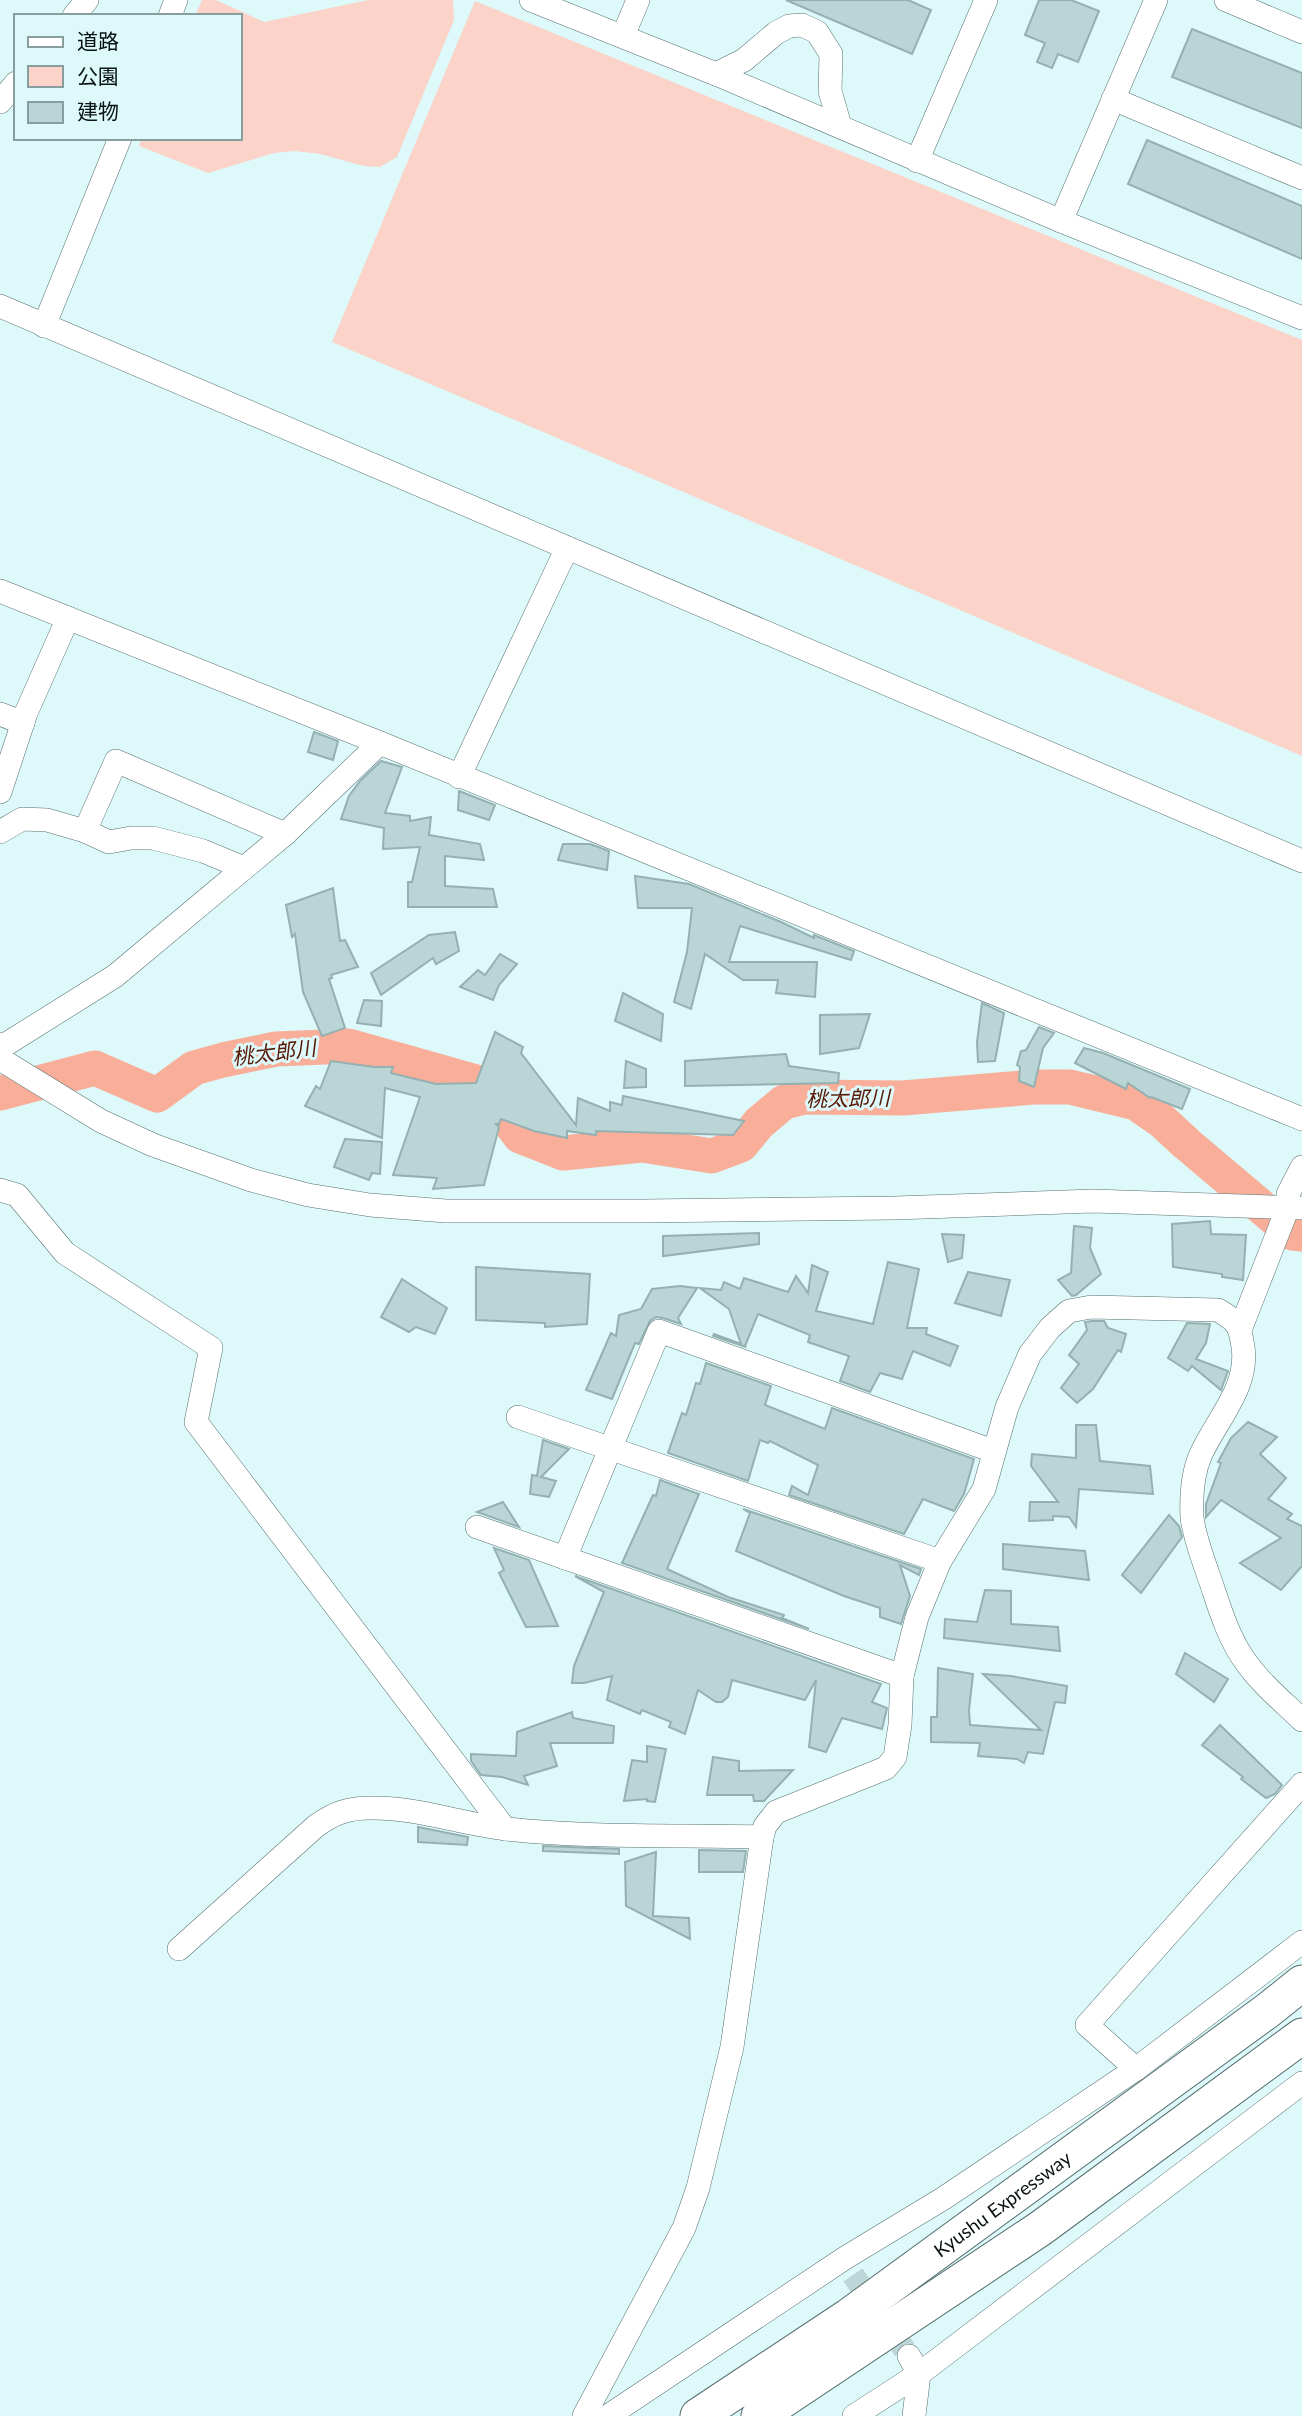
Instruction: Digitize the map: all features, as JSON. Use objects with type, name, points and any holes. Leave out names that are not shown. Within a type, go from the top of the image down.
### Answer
[{"type":"highway","name":"Kyushu Expressway","points":[[698,2416],[849,2316],[1256,2020],[1302,1983]]},
{"type":"highway","name":"Kyushu Expressway","points":[[760,2416],[1041,2228],[1302,2036]]},
{"type":"street","points":[[76,14],[87,0]]},
{"type":"street","points":[[531,0],[716,74],[1061,221],[1302,318]]},
{"type":"street","points":[[623,36],[638,0]]},
{"type":"street","points":[[918,161],[986,0]]},
{"type":"street","points":[[1061,221],[1156,0]]},
{"type":"street","points":[[1234,2],[1302,32]]},
{"type":"street","points":[[716,74],[744,60],[776,33],[789,26],[802,25],[817,32],[831,54],[830,91],[840,126]]},
{"type":"street","points":[[0,102],[14,85]]},
{"type":"street","points":[[1113,99],[1302,178]]},
{"type":"street","points":[[44,326],[119,140]]},
{"type":"street","points":[[0,306],[1302,861]]},
{"type":"street","points":[[459,777],[567,548]]},
{"type":"street","points":[[0,591],[1302,1119]]},
{"type":"street","points":[[0,792],[23,723],[68,618]]},
{"type":"street","points":[[0,714],[23,723]]},
{"type":"street","points":[[0,1045],[8,1043],[115,976],[285,834],[380,743]]},
{"type":"street","points":[[85,831],[116,761],[285,834]]},
{"type":"street","points":[[0,832],[22,819],[47,820],[85,831],[109,842],[153,838],[203,851],[244,868]]},
{"type":"street","points":[[0,1059],[101,1121],[153,1145],[251,1180],[308,1195],[370,1205],[446,1211],[895,1208],[1093,1202],[1295,1208]]},
{"type":"street","points":[[1295,1208],[1288,1194],[1302,1167]]},
{"type":"street","points":[[0,1190],[17,1195],[65,1253],[211,1348],[196,1422],[505,1829]]},
{"type":"street","points":[[1240,1330],[1295,1208]]},
{"type":"street","points":[[584,2416],[684,2228],[698,2188],[732,2047],[765,1826],[776,1812],[886,1768],[895,1757],[902,1676],[917,1617],[940,1561],[984,1489],[1007,1407],[1030,1354],[1069,1311],[1091,1307],[1218,1310],[1234,1318],[1240,1330],[1245,1360],[1243,1377],[1200,1456],[1192,1484],[1192,1520],[1226,1624],[1242,1657],[1268,1688],[1302,1720]]},
{"type":"street","points":[[565,1558],[659,1331],[993,1451]]},
{"type":"street","points":[[518,1417],[940,1561]]},
{"type":"street","points":[[477,1527],[902,1676]]},
{"type":"street","points":[[1136,2069],[1087,2025],[1302,1784]]},
{"type":"street","points":[[178,1949],[316,1826],[335,1813],[388,1808],[505,1829],[762,1837]]},
{"type":"street","points":[[608,2416],[849,2267],[944,2198],[1136,2069],[1302,1942]]},
{"type":"street","points":[[854,2416],[914,2365],[1302,2083]]},
{"type":"street","points":[[914,2365],[914,2416]]},
{"type":"green space","points":[[202,0],[216,0],[264,22],[368,0],[453,0],[454,20],[397,157],[380,167],[295,151],[274,153],[208,173],[139,146],[141,140],[242,140],[242,14],[196,14]]},
{"type":"green space","points":[[475,1],[1302,340],[1302,756],[332,342]]},
{"type":"building","points":[[786,0],[908,0],[931,10],[912,54]]},
{"type":"building","points":[[1039,0],[1071,0],[1099,11],[1078,62],[1058,54],[1052,68],[1037,62],[1045,43],[1025,35]]},
{"type":"building","points":[[1192,29],[1302,73],[1302,128],[1172,77]]},
{"type":"building","points":[[1147,140],[1302,206],[1302,259],[1128,184]]},
{"type":"building","points":[[314,732],[338,741],[333,760],[308,752]]},
{"type":"building","points":[[381,761],[402,767],[385,813],[410,816],[410,821],[431,817],[429,835],[480,844],[484,860],[445,856],[445,886],[493,889],[497,907],[408,907],[408,882],[412,882],[420,847],[383,849],[384,828],[341,819],[349,796]]},
{"type":"building","points":[[459,791],[495,805],[489,820],[458,810]]},
{"type":"building","points":[[563,844],[590,844],[609,851],[607,870],[558,860]]},
{"type":"building","points":[[635,876],[689,884],[814,938],[814,935],[854,951],[851,960],[740,926],[729,962],[817,962],[815,997],[776,993],[778,980],[743,980],[705,954],[691,1009],[674,1002],[687,952],[692,908],[638,908]]},
{"type":"building","points":[[333,888],[340,941],[345,940],[358,967],[331,975],[332,978],[329,979],[345,1028],[322,1036],[303,992],[295,934],[292,937],[286,905]]},
{"type":"building","points":[[455,932],[459,951],[436,964],[433,958],[381,995],[371,973],[429,935]]},
{"type":"building","points":[[500,954],[517,964],[499,985],[493,1000],[460,987],[478,970],[485,975]]},
{"type":"building","points":[[623,993],[663,1014],[661,1041],[615,1021]]},
{"type":"building","points":[[364,1000],[382,1001],[381,1026],[357,1023]]},
{"type":"building","points":[[982,1003],[1004,1013],[995,1061],[978,1062],[977,1042]]},
{"type":"building","points":[[870,1014],[859,1048],[820,1054],[820,1015]]},
{"type":"building","points":[[1039,1027],[1054,1033],[1043,1048],[1034,1087],[1019,1081],[1020,1067],[1017,1065],[1021,1051],[1026,1050]]},
{"type":"building","points":[[495,1032],[523,1047],[521,1053],[576,1125],[578,1098],[610,1111],[610,1102],[622,1105],[623,1096],[744,1121],[733,1135],[596,1131],[596,1135],[567,1131],[567,1138],[534,1131],[501,1119],[499,1124],[496,1124],[499,1127],[484,1185],[433,1189],[437,1178],[393,1175],[420,1097],[385,1088],[382,1138],[305,1106],[316,1086],[320,1089],[331,1061],[393,1067],[391,1073],[436,1084],[476,1083]]},
{"type":"building","points":[[1084,1048],[1103,1053],[1190,1089],[1182,1109],[1150,1098],[1128,1083],[1126,1089],[1075,1063]]},
{"type":"building","points":[[786,1054],[789,1066],[839,1073],[838,1083],[685,1086],[685,1061]]},
{"type":"building","points":[[626,1061],[646,1069],[646,1087],[624,1088]]},
{"type":"building","points":[[345,1139],[382,1142],[380,1174],[372,1173],[369,1180],[334,1167]]},
{"type":"building","points":[[1210,1221],[1211,1234],[1246,1235],[1243,1280],[1173,1267],[1172,1224]]},
{"type":"building","points":[[1074,1226],[1092,1228],[1090,1248],[1101,1274],[1072,1296],[1058,1280],[1071,1273]]},
{"type":"building","points":[[759,1233],[759,1244],[663,1256],[663,1236]]},
{"type":"building","points":[[942,1234],[964,1235],[962,1258],[948,1262]]},
{"type":"building","points":[[888,1262],[919,1269],[907,1328],[927,1328],[926,1334],[958,1346],[950,1366],[913,1351],[902,1379],[880,1373],[870,1392],[840,1381],[849,1356],[808,1342],[810,1335],[758,1314],[746,1347],[713,1336],[714,1334],[741,1344],[729,1309],[700,1288],[721,1290],[724,1282],[740,1289],[744,1278],[788,1292],[796,1276],[808,1293],[812,1265],[828,1272],[816,1311],[873,1324]]},
{"type":"building","points":[[476,1267],[590,1274],[587,1324],[545,1327],[545,1323],[476,1320]]},
{"type":"building","points":[[968,1272],[1010,1280],[1001,1316],[955,1303]]},
{"type":"building","points":[[402,1279],[447,1308],[435,1334],[416,1327],[409,1332],[381,1317]]},
{"type":"building","points":[[680,1286],[697,1288],[678,1318],[681,1324],[656,1317],[650,1321],[639,1344],[635,1343],[612,1399],[586,1390],[611,1333],[616,1336],[619,1315],[641,1309],[652,1289]]},
{"type":"building","points":[[1104,1321],[1108,1328],[1126,1334],[1121,1352],[1118,1350],[1093,1389],[1077,1403],[1061,1388],[1079,1364],[1069,1355],[1087,1330],[1085,1322]]},
{"type":"building","points":[[1187,1323],[1210,1324],[1206,1343],[1196,1359],[1228,1371],[1221,1390],[1192,1366],[1188,1371],[1168,1358]]},
{"type":"building","points":[[706,1363],[771,1386],[765,1405],[825,1429],[832,1408],[974,1459],[964,1494],[954,1511],[923,1499],[904,1534],[789,1495],[792,1486],[808,1495],[818,1465],[770,1441],[768,1443],[760,1440],[748,1481],[668,1453],[682,1413],[686,1415],[696,1383],[700,1384]]},
{"type":"building","points":[[1248,1422],[1277,1437],[1260,1454],[1286,1478],[1268,1499],[1292,1514],[1287,1519],[1302,1526],[1302,1566],[1281,1590],[1240,1563],[1281,1538],[1221,1500],[1206,1517],[1206,1504],[1221,1463],[1218,1462],[1231,1438]]},
{"type":"building","points":[[1076,1425],[1096,1425],[1100,1461],[1150,1466],[1153,1494],[1079,1489],[1076,1527],[1069,1517],[1053,1516],[1053,1520],[1029,1521],[1030,1502],[1058,1502],[1031,1466],[1032,1454],[1076,1458]]},
{"type":"building","points":[[543,1440],[569,1449],[541,1477],[556,1481],[549,1497],[530,1494],[532,1475],[537,1476]]},
{"type":"building","points":[[660,1480],[699,1494],[667,1569],[728,1597],[784,1615],[782,1618],[809,1629],[622,1563],[653,1495],[656,1496]]},
{"type":"building","points":[[503,1502],[519,1527],[477,1512]]},
{"type":"building","points":[[743,1509],[921,1569],[919,1575],[900,1565],[910,1596],[901,1624],[880,1617],[880,1608],[736,1551],[750,1513]]},
{"type":"building","points":[[1169,1515],[1179,1526],[1182,1537],[1141,1593],[1122,1575]]},
{"type":"building","points":[[1003,1544],[1085,1551],[1089,1580],[1003,1569]]},
{"type":"building","points":[[494,1548],[529,1560],[558,1626],[526,1627],[499,1573],[504,1570]]},
{"type":"building","points":[[575,1576],[881,1684],[872,1702],[887,1708],[882,1729],[842,1718],[826,1752],[809,1747],[816,1680],[805,1700],[732,1680],[728,1697],[722,1702],[716,1702],[698,1690],[685,1734],[669,1727],[671,1722],[642,1710],[640,1714],[607,1700],[612,1676],[572,1683],[574,1666],[604,1592]]},
{"type":"building","points":[[985,1590],[1011,1591],[1011,1624],[1058,1627],[1060,1651],[944,1638],[945,1619],[977,1622]]},
{"type":"building","points":[[1185,1653],[1228,1679],[1214,1702],[1176,1674]]},
{"type":"building","points":[[938,1668],[973,1674],[970,1725],[1041,1730],[983,1674],[1067,1686],[1065,1703],[1055,1702],[1043,1754],[1028,1752],[1024,1763],[1017,1759],[978,1756],[980,1743],[931,1742],[931,1717],[937,1717]]},
{"type":"building","points":[[572,1712],[573,1718],[614,1726],[613,1743],[550,1743],[557,1766],[524,1776],[528,1785],[502,1777],[481,1775],[471,1761],[471,1754],[516,1756],[517,1732]]},
{"type":"building","points":[[1220,1725],[1282,1785],[1275,1794],[1266,1798],[1202,1745]]},
{"type":"building","points":[[647,1746],[666,1749],[655,1802],[647,1799],[624,1801],[632,1760],[647,1762]]},
{"type":"building","points":[[713,1757],[739,1761],[739,1771],[793,1770],[764,1801],[754,1801],[753,1795],[707,1795]]},
{"type":"building","points":[[418,1827],[468,1837],[467,1845],[418,1842]]},
{"type":"building","points":[[543,1846],[619,1849],[619,1854],[543,1851]]},
{"type":"building","points":[[699,1850],[746,1851],[743,1872],[699,1872]]},
{"type":"building","points":[[656,1852],[653,1916],[689,1918],[690,1939],[626,1906],[625,1862]]},
{"type":"waterway","name":"桃太郎川","points":[[0,1093],[95,1068],[157,1095],[194,1068],[223,1060],[276,1049],[349,1046],[480,1083],[520,1136],[563,1153],[642,1145],[712,1156],[741,1145],[759,1123],[784,1102],[805,1097],[903,1098],[1034,1087],[1070,1087],[1136,1103],[1162,1121],[1292,1233],[1302,1234]]},
{"type":"tunnel","points":[[853,2275],[909,2356]]}]
